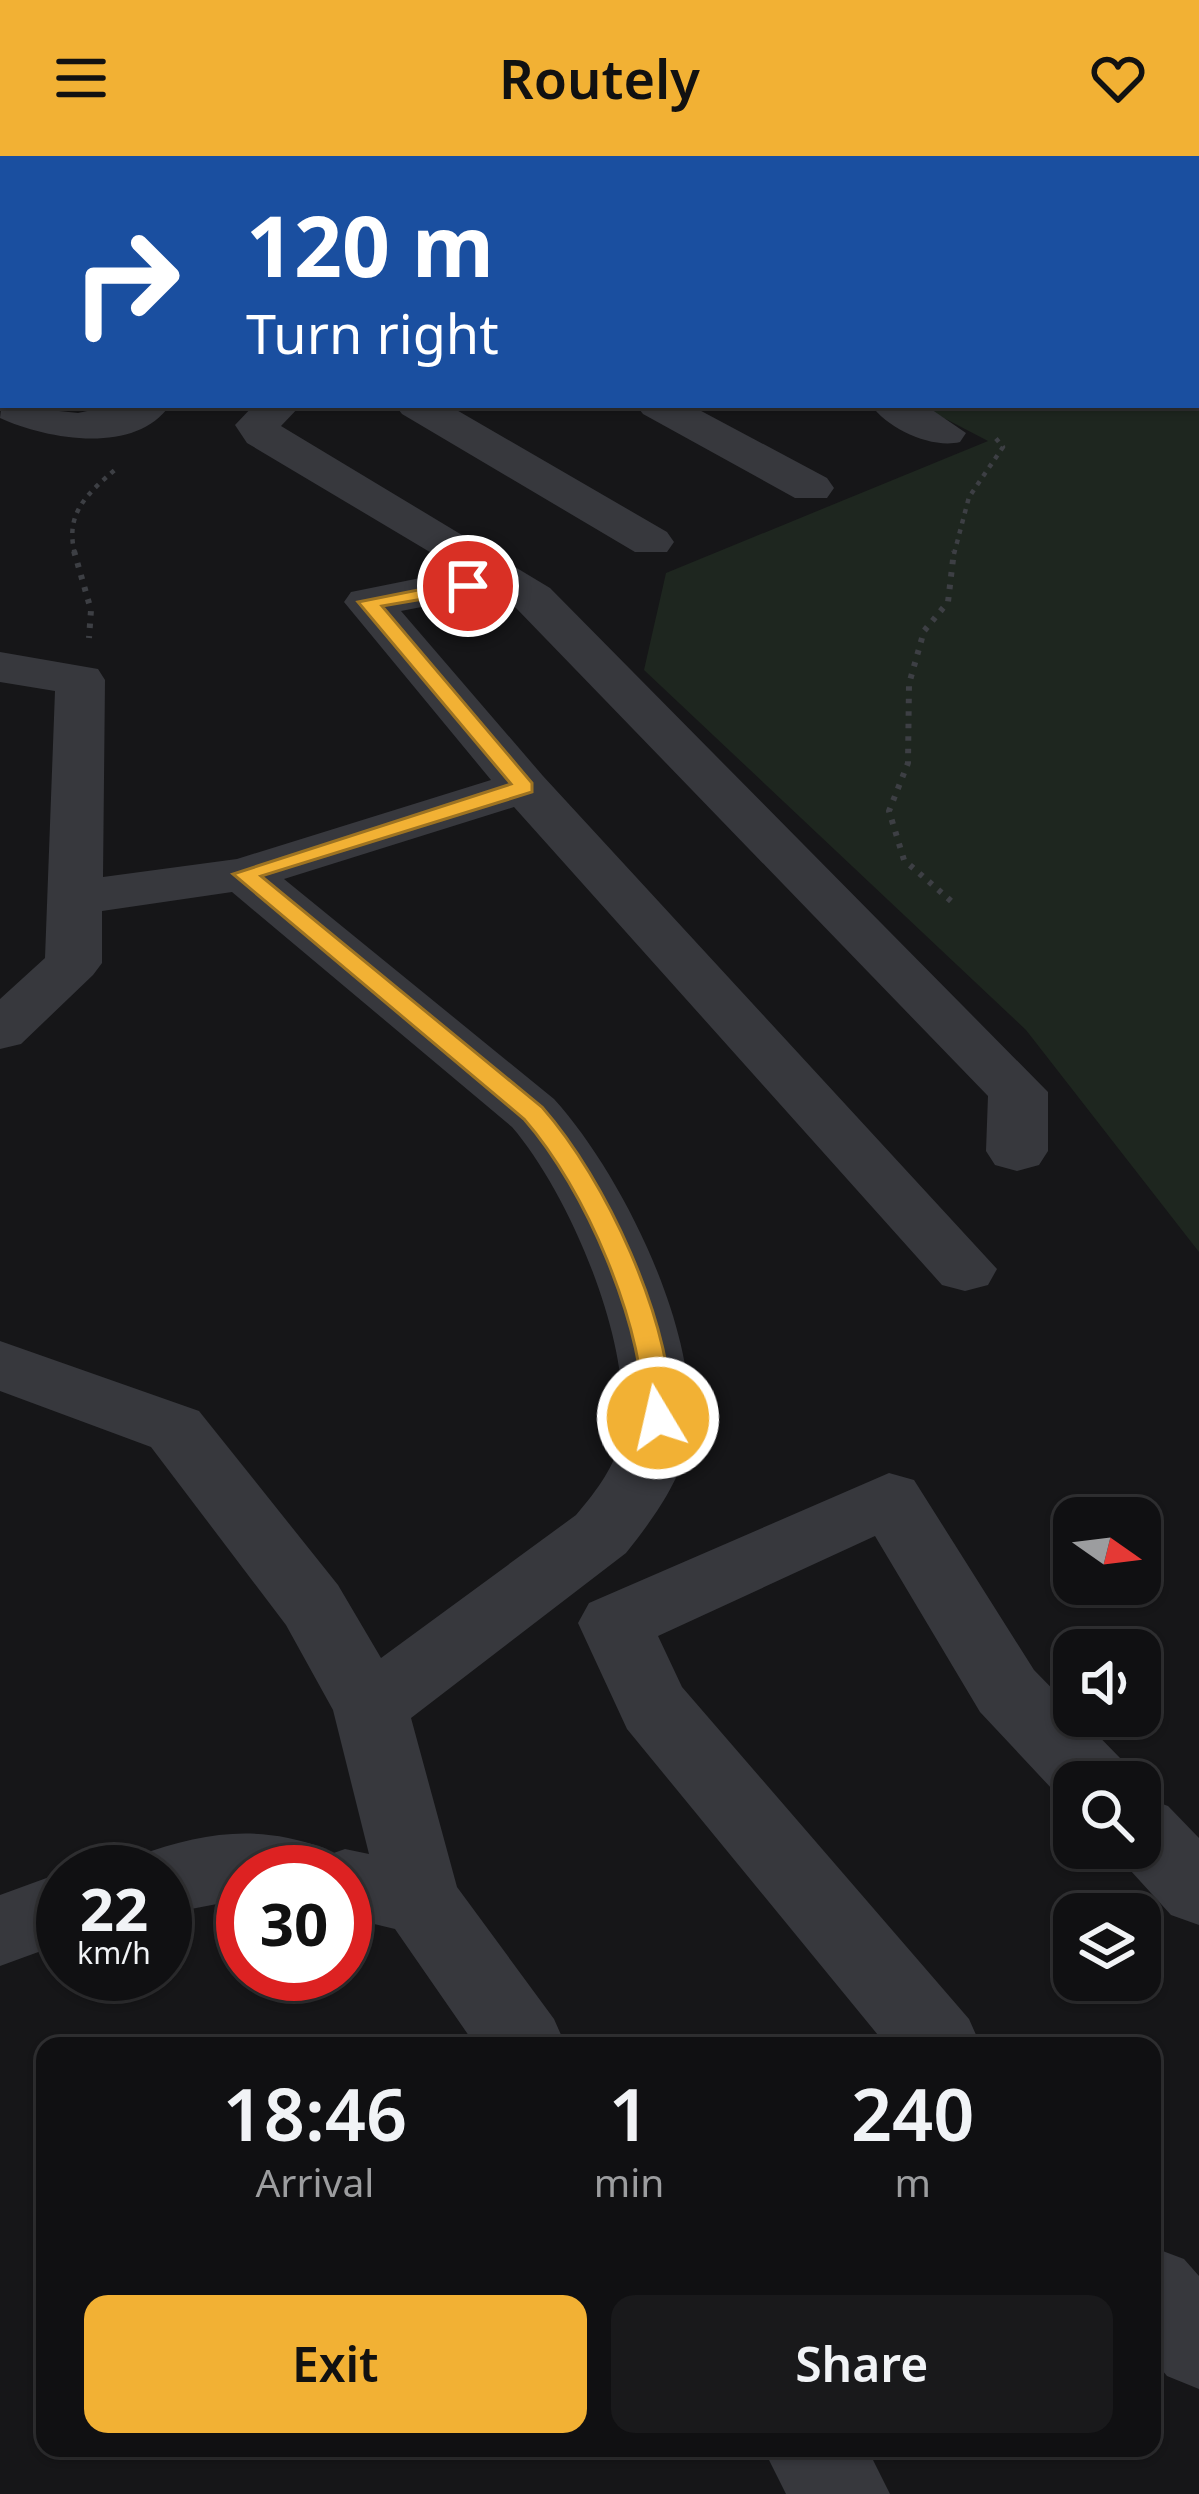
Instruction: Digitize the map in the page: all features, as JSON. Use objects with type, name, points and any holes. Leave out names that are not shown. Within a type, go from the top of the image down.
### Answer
[{"type":"street","points":[[17,408],[48,425],[86,428],[124,420],[143,408]]},
{"type":"street","points":[[276,408],[257,425],[263,434],[479,562],[485,574],[533,598],[1018,1093],[1016,1151]]},
{"type":"street","points":[[423,408],[651,542]]},
{"type":"street","points":[[664,408],[811,488]]},
{"type":"street","points":[[898,408],[944,433]]},
{"type":"street","points":[[368,602],[392,511]]},
{"type":"street","points":[[368,602],[468,586],[485,574]]},
{"type":"street","points":[[368,602],[524,787],[964,1269]]},
{"type":"street","points":[[0,667],[80,680],[74,963],[0,1031]]},
{"type":"street","points":[[75,898],[244,874],[524,787]]},
{"type":"street","points":[[244,874],[533,1113],[556,1140],[616,1244],[658,1388],[652,1448],[624,1506],[601,1534],[370,1707]]},
{"type":"street","points":[[0,1365],[175,1429],[312,1605],[370,1707],[420,1900],[518,2037]]},
{"type":"street","points":[[931,2037],[654,1707],[615,1623],[889,1499],[1007,1691],[1074,1761]]},
{"type":"street","points":[[1161,1851],[1199,1891]]},
{"type":"street","points":[[372,1889],[420,1900]]},
{"type":"street","points":[[0,1931],[36,1917]]},
{"type":"street","points":[[1161,2300],[1199,2344]]},
{"type":"street","points":[[816,2457],[843,2494]]},
{"type":"path","points":[[951,901],[904,860],[889,811],[908,763],[909,684],[924,631],[948,602],[957,531],[969,496],[1003,447],[991,433]]},
{"type":"path","points":[[80,680],[93,617],[67,529],[81,494],[135,454]]},
{"type":"shaded area","points":[[925,408],[1199,408],[1199,1252],[1026,1030],[644,670],[666,573],[988,441]]},
{"type":"route","points":[[468,586],[368,602],[524,787],[244,874],[533,1113],[556,1140],[577,1168],[616,1244],[658,1388],[658,1418]]}]
